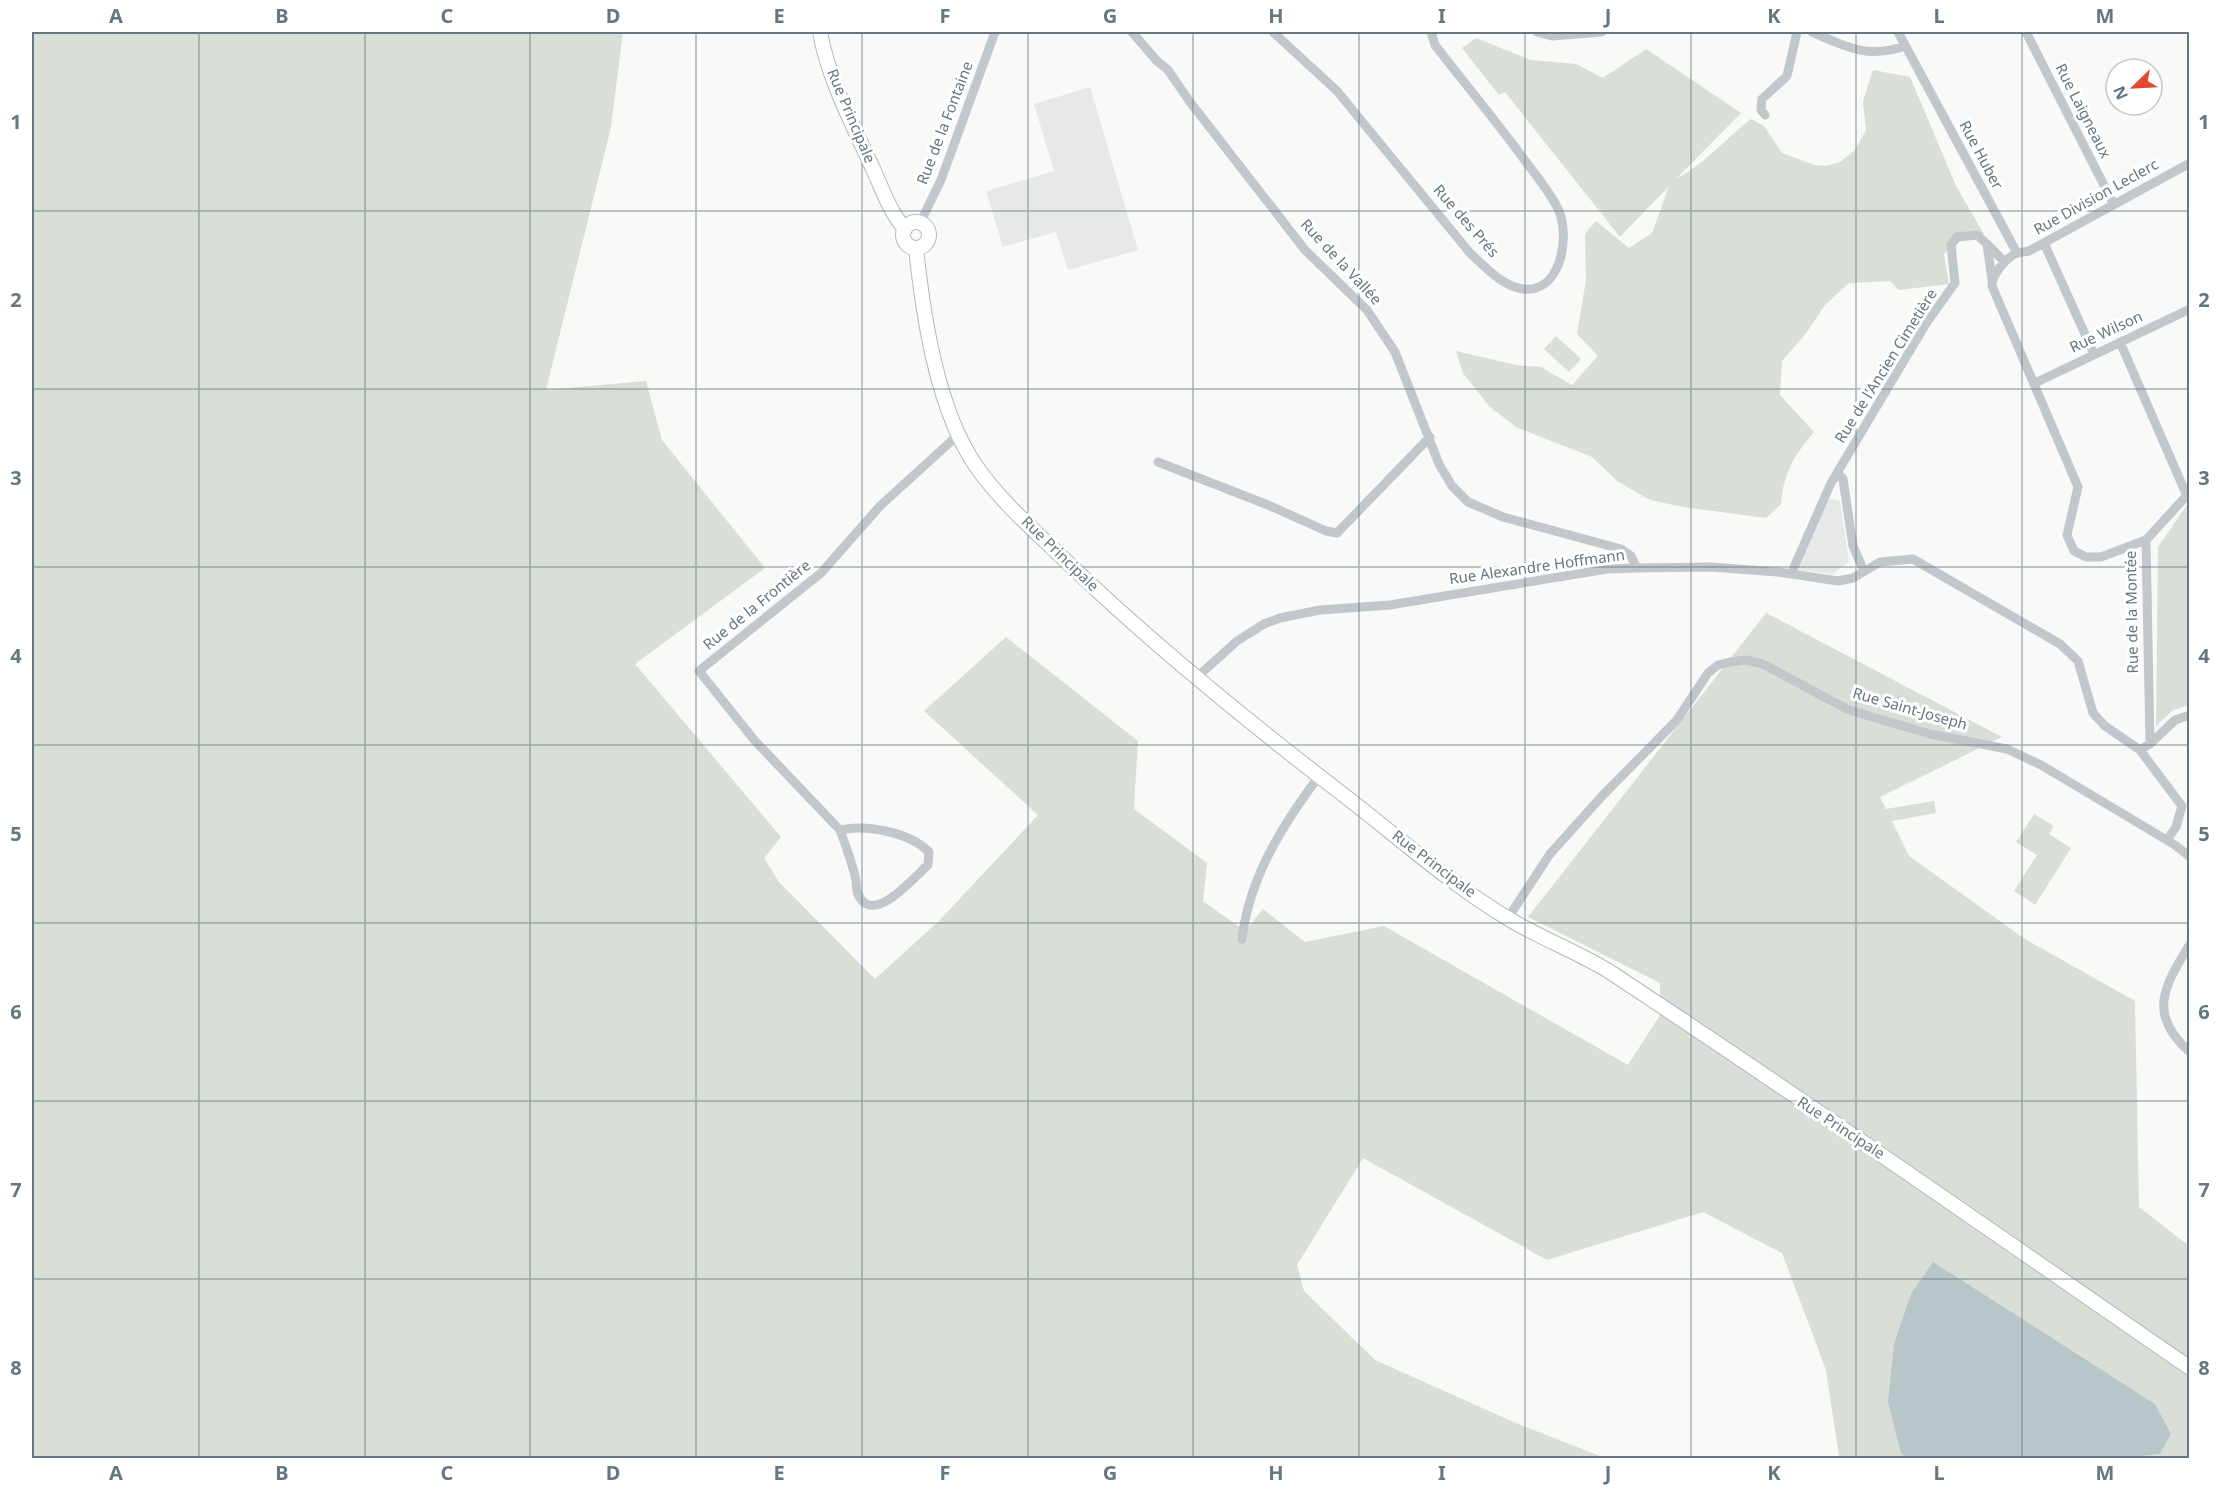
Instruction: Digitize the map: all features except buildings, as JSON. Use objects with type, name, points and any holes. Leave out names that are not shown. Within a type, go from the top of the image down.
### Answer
[{"type":"street","name":"Rue Principale","points":[[820,32],[826,55],[862,144],[891,211],[905,229]]},
{"type":"street","name":"Rue de la Fontaine","points":[[920,223],[940,180],[995,32]]},
{"type":"street","name":"Rue de la Vallée","points":[[1132,32],[1183,88],[1190,102],[1305,250],[1367,310],[1395,352],[1439,464],[1452,486],[1468,502],[1503,517],[1621,549],[1631,556],[1637,568]]},
{"type":"street","name":"Rue des Prés","points":[[1273,32],[1337,91],[1470,253],[1491,273],[1508,284],[1521,289],[1533,289],[1544,284],[1553,276],[1560,259],[1562,229],[1560,214],[1553,200],[1512,143],[1435,45],[1431,32]]},
{"type":"street","points":[[1537,32],[1552,36],[1602,32]]},
{"type":"street","points":[[1765,115],[1761,110],[1762,99],[1787,76],[1797,32]]},
{"type":"street","points":[[1812,32],[1863,52],[1884,53],[1905,46]]},
{"type":"street","name":"Rue Huber","points":[[1898,32],[2017,253]]},
{"type":"street","name":"Rue Laigneaux","points":[[2026,32],[2113,203]]},
{"type":"street","name":"Rue Division Leclerc","points":[[2017,253],[2029,251],[2113,203],[2190,163]]},
{"type":"street","points":[[911,223],[920,223],[926,227],[928,237],[925,243],[916,248],[905,242],[905,229],[911,223]]},
{"type":"street","name":"Rue de l'Ancien Cimetière","points":[[1791,574],[1831,483],[1927,322],[1955,283],[1951,245],[1957,237],[1977,235],[2005,262]]},
{"type":"street","points":[[2044,243],[2094,354]]},
{"type":"street","points":[[1986,244],[1992,283]]},
{"type":"street","name":"Rue Principale","points":[[916,248],[941,392],[958,435],[975,465],[1027,523],[1091,586],[1196,678],[1319,776],[1508,918],[1613,974],[1793,1097],[1889,1158],[2190,1368]]},
{"type":"street","points":[[1992,283],[2005,262],[2017,253]]},
{"type":"street","name":"Rue de la Montée","points":[[1992,283],[2078,487],[2067,535],[2074,551],[2086,557],[2101,557],[2146,540],[2150,744]]},
{"type":"street","name":"Rue Wilson","points":[[2035,383],[2190,309]]},
{"type":"street","points":[[2120,342],[2188,494],[2146,540]]},
{"type":"street","name":"Rue de la Frontière","points":[[840,830],[755,741],[699,671],[821,573],[880,507],[958,435]]},
{"type":"street","points":[[1158,462],[1268,505],[1326,531],[1337,533],[1430,437]]},
{"type":"street","points":[[1838,474],[1843,480],[1853,546],[1864,571]]},
{"type":"street","name":"Rue Alexandre Hoffmann","points":[[1196,678],[1238,641],[1264,624],[1280,618],[1320,610],[1389,605],[1607,569],[1711,567],[1791,574],[1838,581],[1854,578],[1880,562],[1912,559],[2060,644],[2078,661],[2093,713],[2105,726],[2140,750]]},
{"type":"street","name":"Rue Saint-Joseph","points":[[1508,918],[1550,854],[1603,795],[1677,720],[1708,673],[1718,665],[1746,660],[1763,664],[1847,709],[1930,734],[2007,749],[2041,765],[2167,840],[2190,857]]},
{"type":"street","points":[[2167,840],[2176,827],[2182,806],[2164,778],[2140,750],[2150,744],[2175,720],[2190,715]]},
{"type":"street","points":[[1242,939],[1245,918],[1256,879],[1300,802],[1319,776]]},
{"type":"street","points":[[851,828],[883,831],[921,844],[929,852],[928,865],[884,904],[874,906],[863,901],[858,894],[848,849],[840,830],[851,828]]},
{"type":"street","points":[[2190,944],[2168,980],[2163,1011],[2172,1034],[2190,1052]]},
{"type":"shaded area","points":[[32,32],[623,32],[611,127],[546,390],[646,381],[662,440],[765,568],[635,664],[781,837],[764,858],[779,882],[875,979],[939,921],[1038,815],[924,711],[1006,637],[1138,741],[1134,809],[1207,863],[1203,901],[1245,931],[1263,909],[1305,942],[1384,926],[1628,1065],[1660,1015],[1660,983],[1528,917],[1766,613],[2002,737],[1880,797],[1886,809],[1934,801],[1936,813],[1892,821],[1909,856],[2025,939],[2135,1001],[2139,1207],[2189,1246],[2189,1458],[2125,1458],[2160,1454],[2171,1434],[1901,1453],[1906,1458],[1835,1458],[1839,1456],[1826,1370],[1782,1253],[1703,1212],[1547,1260],[1363,1158],[1297,1265],[1304,1291],[1375,1360],[1518,1424],[1605,1458],[32,1458]]},
{"type":"shaded area","points":[[1476,38],[1531,60],[1576,64],[1603,78],[1646,49],[1741,113],[1676,179],[1706,159],[1751,119],[1764,126],[1782,153],[1814,165],[1826,166],[1840,162],[1855,150],[1866,130],[1863,101],[1873,70],[1910,77],[1957,188],[1984,234],[1955,238],[1944,255],[1949,284],[1899,290],[1890,281],[1849,283],[1825,305],[1807,332],[1782,361],[1780,395],[1814,432],[1791,465],[1784,483],[1781,504],[1766,518],[1683,507],[1650,500],[1617,481],[1592,457],[1516,427],[1489,406],[1463,373],[1456,351],[1516,365],[1541,367],[1572,385],[1598,356],[1577,334],[1586,280],[1585,234],[1596,221],[1629,248],[1652,233],[1669,186],[1620,237],[1505,92],[1499,95],[1462,48]]},
{"type":"shaded area","points":[[1090,87],[1138,250],[1068,270],[1056,232],[1003,247],[986,191],[1054,171],[1034,104]]},
{"type":"shaded area","points":[[1556,336],[1581,359],[1569,372],[1544,349]]},
{"type":"shaded area","points":[[1829,499],[1840,501],[1849,562],[1832,574],[1797,570]]},
{"type":"shaded area","points":[[2189,502],[2189,705],[2173,710],[2156,726],[2158,547]]},
{"type":"shaded area","points":[[2034,814],[2054,826],[2049,834],[2071,848],[2035,905],[2014,891],[2037,855],[2016,842]]},
{"type":"shaded area","points":[[1933,1262],[2155,1404],[2171,1434],[2160,1454],[2125,1458],[1906,1458],[1901,1453],[1888,1402],[1894,1344],[1911,1294]]}]
